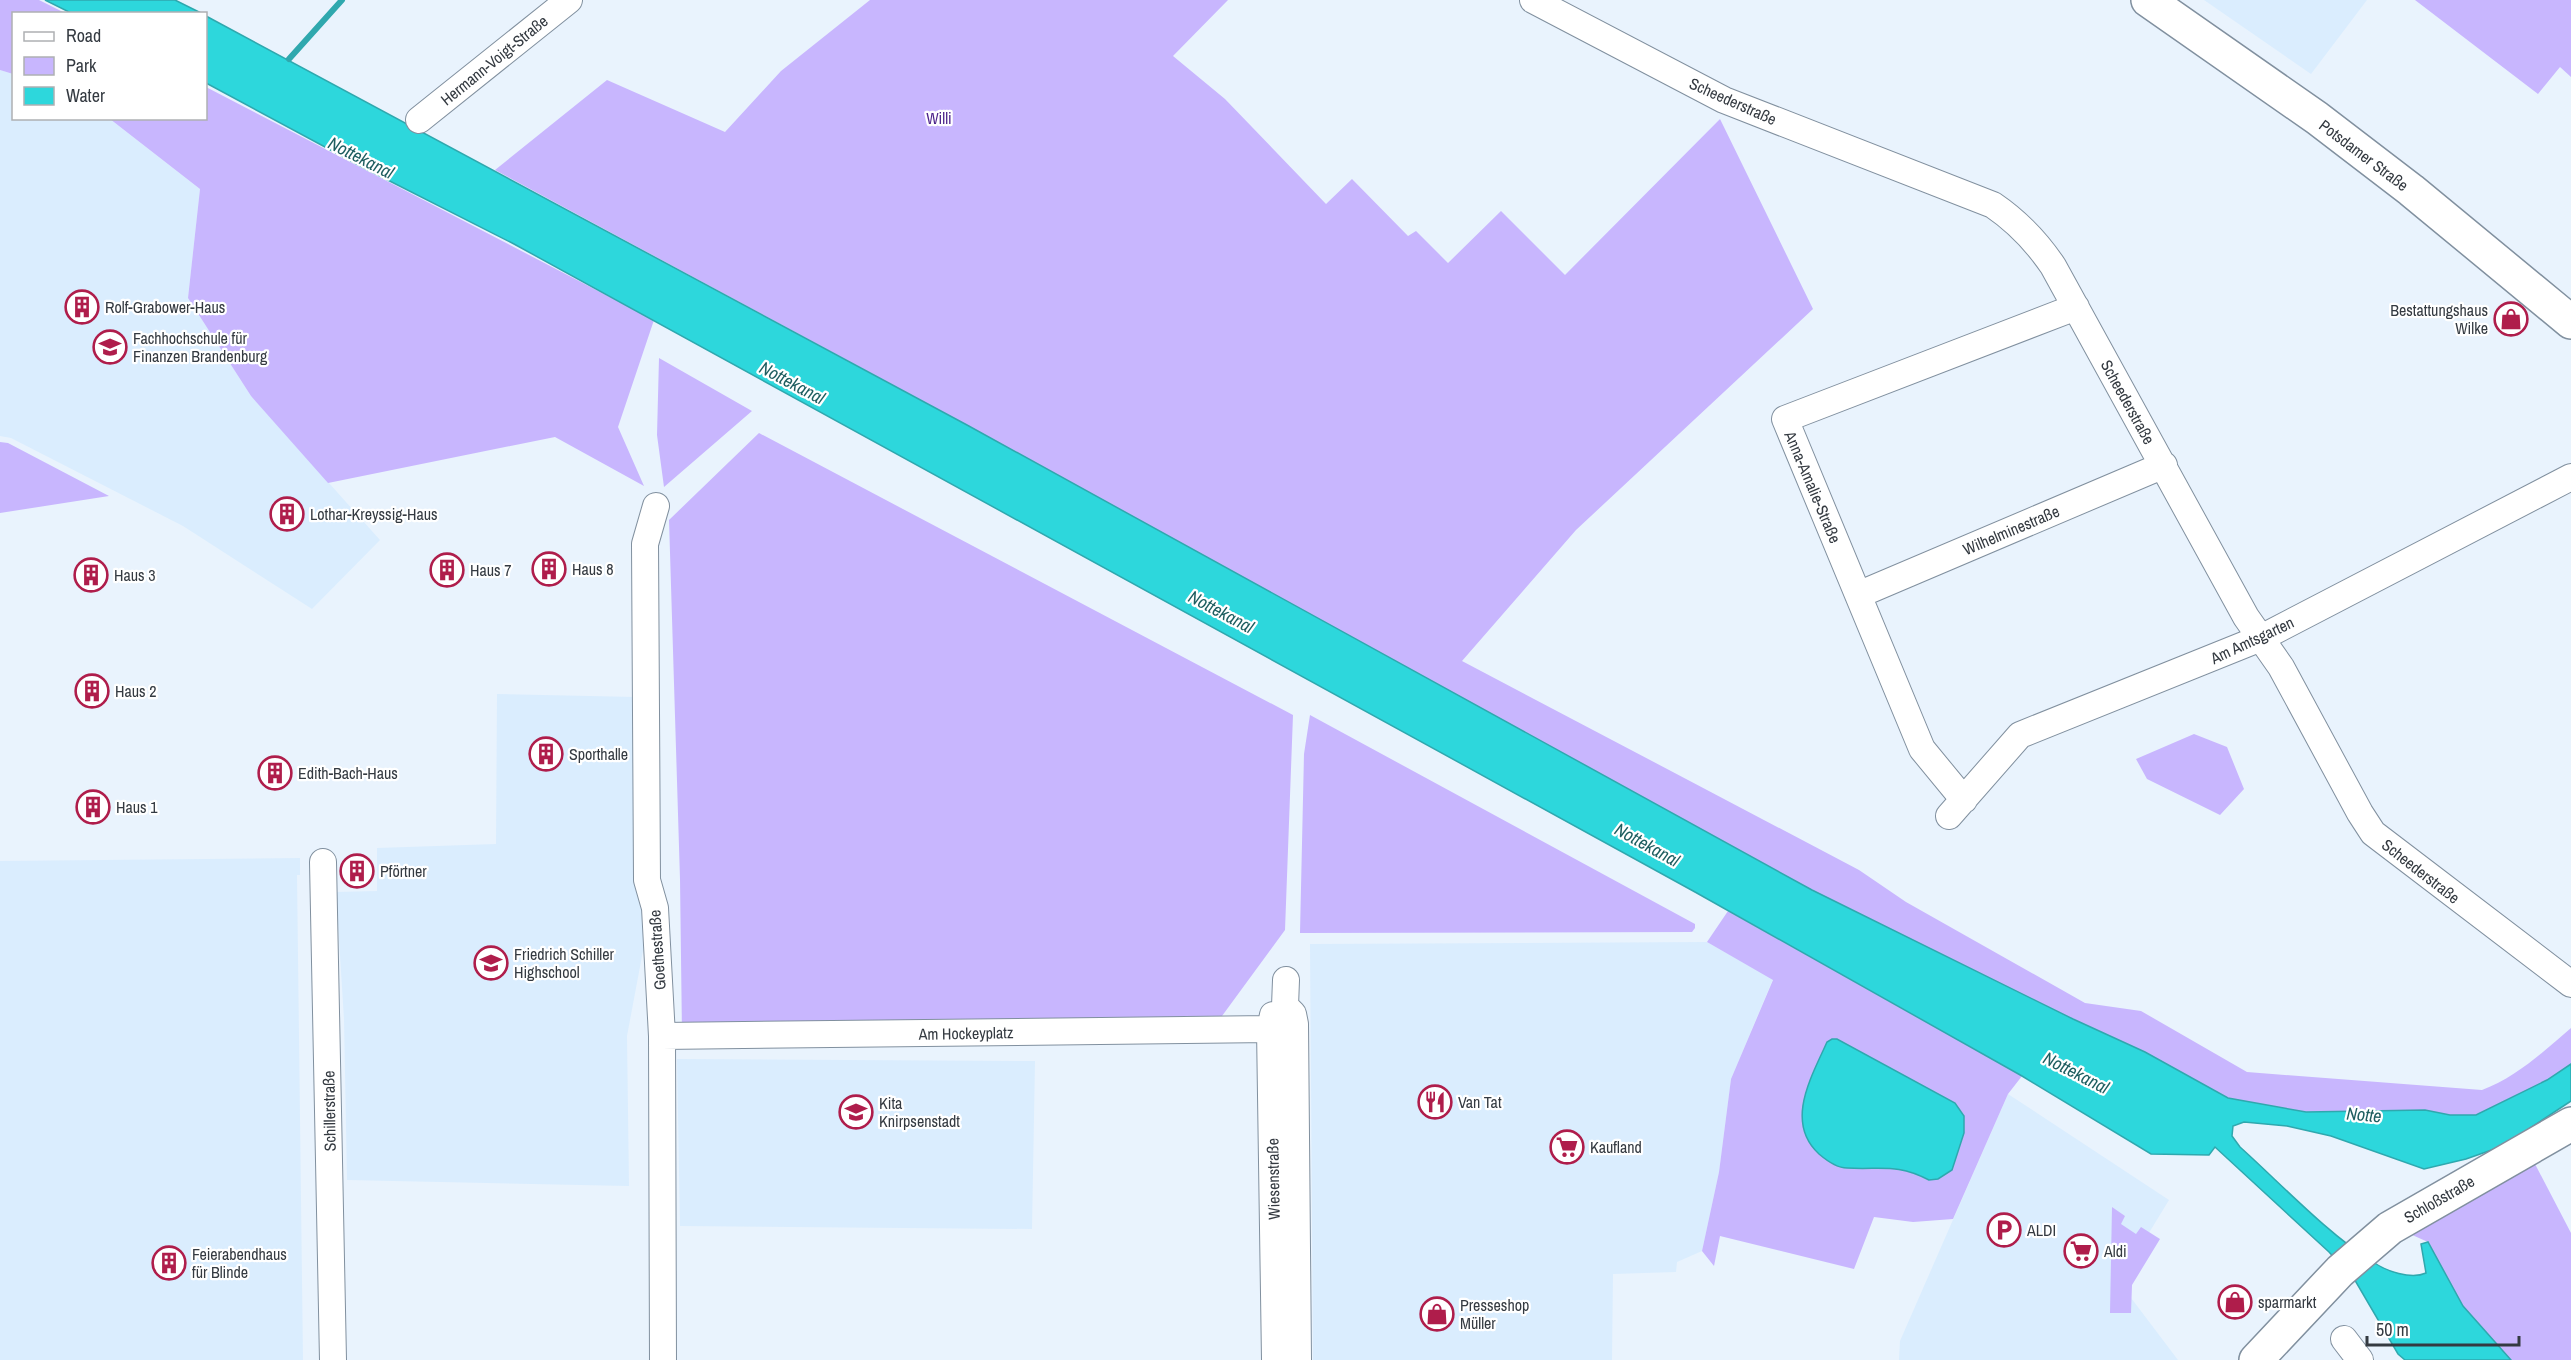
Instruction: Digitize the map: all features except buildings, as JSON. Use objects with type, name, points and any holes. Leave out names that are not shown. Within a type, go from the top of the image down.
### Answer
[{"type":"main road","name":"Potsdamer Straße","points":[[2148,0],[2317,118],[2411,190],[2571,322]]},
{"type":"main road","name":"Schloßstraße","points":[[2256,1360],[2341,1270],[2390,1228],[2571,1124]]},
{"type":"street","name":"Hermann-Voigt-Straße","points":[[419,120],[569,0]]},
{"type":"street","name":"Scheederstraße","points":[[1533,0],[1724,100],[1993,205],[2011,217],[2034,239],[2076,307],[2246,617],[2281,667],[2373,833],[2571,984]]},
{"type":"street","name":"Anna-Amalie-Straße","points":[[1956,808],[1922,748],[1785,419],[2076,307]]},
{"type":"street","name":"Wilhelminestraße","points":[[1858,595],[2164,465]]},
{"type":"street","name":"Am Amtsgarten","points":[[1956,808],[2020,735],[2261,638],[2571,477]]},
{"type":"street","name":"Goethestraße","points":[[656,506],[645,544],[647,880],[655,908],[662,1036],[663,1360]]},
{"type":"street","name":"Schillerstraße","points":[[323,862],[333,1360]]},
{"type":"street","name":"Wiesenstraße","points":[[1286,980],[1285,1006],[1293,1014],[1295,1024],[1298,1360]]},
{"type":"street","points":[[1270,1029],[1271,1016],[1285,1006]]},
{"type":"street","name":"Am Hockeyplatz","points":[[662,1036],[1270,1029]]},
{"type":"street","name":"Wiesenstraße","points":[[1270,1029],[1275,1360]]},
{"type":"street","points":[[2344,1339],[2360,1360]]},
{"type":"shaded area","points":[[2204,0],[2367,0],[2311,74]]},
{"type":"shaded area","name":"Fachhochschule für Finanzen Brandenburg","points":[[0,70],[12,74],[12,120],[111,120],[200,189],[188,298],[251,396],[380,540],[312,609],[183,526],[11,438],[0,436]]},
{"type":"shaded area","name":"Friedrich Schiller Highschool","points":[[497,694],[636,697],[651,908],[627,1036],[629,1186],[347,1180],[344,1019],[336,892],[377,891],[377,848],[496,844]]},
{"type":"shaded area","points":[[300,858],[300,875],[297,875],[303,1360],[0,1360],[0,861]]},
{"type":"shaded area","points":[[1707,942],[1773,979],[1731,1079],[1719,1172],[1702,1251],[1677,1262],[1676,1272],[1613,1274],[1612,1360],[1313,1360],[1310,944]]},
{"type":"shaded area","name":"Kita Knirpsenstadt","points":[[677,1059],[1035,1061],[1032,1229],[680,1226]]},
{"type":"shaded area","name":"ALDI","points":[[2008,1094],[2169,1200],[2119,1282],[2178,1360],[1899,1360],[1900,1341]]},
{"type":"green space","points":[[0,0],[39,0],[63,12],[12,12],[12,74],[0,70]]},
{"type":"green space","name":"Willi","points":[[870,0],[1228,0],[1173,56],[1225,99],[1326,204],[1352,179],[1408,236],[1416,231],[1448,263],[1501,211],[1565,275],[1720,119],[1813,309],[1576,530],[1462,661],[1859,870],[1906,902],[2085,1003],[2141,1011],[2247,1072],[2482,1090],[2518,1071],[2571,1028],[2571,1064],[2547,1080],[2476,1115],[2450,1115],[2425,1110],[2306,1112],[2228,1098],[2145,1052],[2073,1019],[1812,890],[967,425],[495,170],[607,80],[725,132],[781,71]]},
{"type":"green space","points":[[2415,0],[2571,0],[2571,77],[2560,67],[2538,94]]},
{"type":"green space","points":[[207,88],[654,320],[618,427],[644,486],[555,437],[328,483],[251,396],[188,298],[200,189],[111,120],[207,120]]},
{"type":"green space","points":[[659,358],[752,411],[664,487],[657,435]]},
{"type":"green space","points":[[759,433],[1293,715],[1285,930],[1222,1016],[1126,1025],[682,1035],[680,879],[669,520]]},
{"type":"green space","points":[[0,442],[8,443],[109,496],[0,513]]},
{"type":"green space","points":[[1310,715],[1695,924],[1695,928],[1692,932],[1300,933],[1304,754]]},
{"type":"green space","points":[[2194,734],[2227,747],[2244,789],[2220,815],[2147,779],[2136,759]]},
{"type":"green space","points":[[1728,911],[2022,1076],[2008,1094],[1953,1219],[1913,1222],[1874,1217],[1854,1269],[1720,1236],[1714,1266],[1702,1251],[1719,1172],[1731,1079],[1773,980],[1707,942]],"holes":[[[1832,1039],[1837,1039],[1955,1103],[1964,1115],[1964,1133],[1929,1180],[1909,1170],[1896,1168]]]},
{"type":"green space","points":[[2535,1164],[2571,1233],[2571,1360],[2511,1360],[2463,1306],[2428,1242],[2410,1234]]},
{"type":"green space","points":[[2112,1207],[2125,1216],[2121,1224],[2136,1234],[2141,1227],[2160,1239],[2132,1285],[2131,1313],[2110,1313]]},
{"type":"water","points":[[45,0],[175,0],[199,12],[69,12]]},
{"type":"water","points":[[207,17],[967,425],[1812,890],[2073,1019],[2145,1052],[2228,1098],[2306,1112],[2425,1110],[2450,1115],[2476,1115],[2547,1080],[2571,1064],[2571,1101],[2503,1146],[2466,1159],[2424,1169],[2331,1136],[2287,1126],[2244,1122],[2233,1126],[2232,1136],[2240,1147],[2339,1238],[2378,1265],[2406,1275],[2426,1273],[2421,1244],[2428,1242],[2463,1306],[2511,1360],[2405,1360],[2398,1354],[2356,1282],[2329,1252],[2215,1147],[2209,1155],[2151,1154],[2022,1076],[1695,892],[514,244],[366,169],[207,84]]},
{"type":"water","points":[[1837,1039],[1955,1103],[1964,1116],[1964,1133],[1952,1170],[1938,1179],[1929,1180],[1898,1169],[1843,1168],[1819,1154],[1803,1128],[1802,1113],[1814,1069],[1827,1042]]},
{"type":"waterway","points":[[289,59],[342,0]]},
{"type":"place","name":"Rolf-Grabower-Haus","points":[[82,307]]},
{"type":"place","name":"Bestattungshaus Wilke","points":[[2511,319]]},
{"type":"place","name":"Fachhochschule für Finanzen Brandenburg","points":[[110,347]]},
{"type":"place","name":"Lothar-Kreyssig-Haus","points":[[287,514]]},
{"type":"place","name":"Haus 8","points":[[549,569]]},
{"type":"place","name":"Haus 7","points":[[447,570]]},
{"type":"place","name":"Haus 3","points":[[91,575]]},
{"type":"place","name":"Haus 2","points":[[92,691]]},
{"type":"place","name":"Sporthalle","points":[[546,754]]},
{"type":"place","name":"Edith-Bach-Haus","points":[[275,773]]},
{"type":"place","name":"Haus 1","points":[[93,807]]},
{"type":"place","name":"Pförtner","points":[[357,871]]},
{"type":"place","name":"Friedrich Schiller Highschool","points":[[491,963]]},
{"type":"place","name":"Van Tat","points":[[1435,1102]]},
{"type":"place","name":"Kita Knirpsenstadt","points":[[856,1112]]},
{"type":"place","name":"Kaufland","points":[[1567,1147]]},
{"type":"place","name":"ALDI","points":[[2004,1230]]},
{"type":"place","name":"Aldi","points":[[2081,1251]]},
{"type":"place","name":"Feierabendhaus für Blinde","points":[[169,1263]]},
{"type":"place","name":"sparmarkt","points":[[2235,1302]]},
{"type":"place","name":"Presseshop Müller","points":[[1437,1314]]},
{"type":"water label","name":"Nottekanal","points":[[361,158]]},
{"type":"water label","name":"Nottekanal","points":[[792,383]]},
{"type":"water label","name":"Nottekanal","points":[[1221,612]]},
{"type":"water label","name":"Nottekanal","points":[[1647,845]]},
{"type":"water label","name":"Nottekanal","points":[[2076,1073]]},
{"type":"water label","name":"Notte","points":[[2364,1115]]}]
